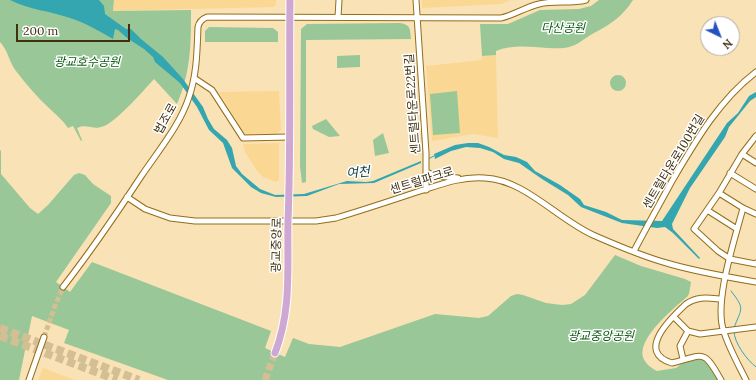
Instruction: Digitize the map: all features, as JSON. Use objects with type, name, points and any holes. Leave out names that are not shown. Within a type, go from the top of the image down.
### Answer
[{"type":"main road","name":"광교중앙로","points":[[275,353],[287,311],[290,0]]},
{"type":"street","points":[[338,17],[339,0]]},
{"type":"street","name":"센트럴타운로22번길","points":[[416,0],[426,153],[426,190]]},
{"type":"street","points":[[290,17],[501,18],[539,4],[586,0]]},
{"type":"street","name":"법조로","points":[[63,287],[101,237],[168,137],[184,109],[194,80],[197,62],[198,27],[203,19],[207,17],[290,17]]},
{"type":"street","name":"센트럴타운로100번길","points":[[634,252],[690,150],[712,118],[736,90],[756,72]]},
{"type":"street","points":[[194,80],[212,90],[242,138],[289,137]]},
{"type":"street","points":[[756,136],[742,154],[719,193],[694,229],[718,251],[730,259],[756,263]]},
{"type":"street","points":[[742,154],[756,163]]},
{"type":"street","points":[[426,172],[437,176],[463,179]]},
{"type":"street","points":[[730,173],[756,189]]},
{"type":"street","name":"센트럴파크로","points":[[127,197],[145,209],[170,218],[195,221],[320,221],[336,218],[463,179],[491,178],[514,185],[578,227],[634,252],[671,264],[756,282]]},
{"type":"street","points":[[719,193],[756,214]]},
{"type":"street","points":[[743,208],[721,299],[720,316],[723,332],[746,380]]},
{"type":"street","points":[[706,210],[737,229]]},
{"type":"street","points":[[721,299],[702,298],[691,301],[682,308],[658,337],[656,346],[656,352],[660,358],[672,363],[693,356],[701,356],[707,359],[721,380]]},
{"type":"street","points":[[674,318],[688,331],[700,334],[756,327]]},
{"type":"street","points":[[683,359],[680,346],[688,331]]},
{"type":"street","points":[[29,380],[44,337]]},
{"type":"shaded area","points":[[114,0],[276,0],[276,5],[273,7],[113,11]]},
{"type":"shaded area","points":[[422,0],[511,0],[501,4],[422,8]]},
{"type":"shaded area","points":[[496,55],[498,138],[473,134],[432,141],[426,66],[482,60],[482,56]]},
{"type":"shaded area","points":[[279,91],[281,130],[277,134],[247,135],[244,133],[219,92]]},
{"type":"shaded area","points":[[279,143],[279,180],[276,182],[263,177],[257,171],[245,152],[243,144]]},
{"type":"shaded area","points":[[43,368],[75,380],[38,380]]},
{"type":"green space","name":"광교호수공원","points":[[0,0],[114,0],[113,11],[191,10],[188,69],[177,104],[154,79],[130,105],[109,123],[97,128],[84,126],[77,128],[82,140],[81,141],[73,126],[68,128],[32,90],[14,67],[0,42]]},
{"type":"green space","name":"다산공원","points":[[599,0],[633,0],[616,20],[572,46],[564,48],[504,48],[496,51],[496,55],[482,56],[480,24],[508,24],[540,10],[579,9],[591,6]]},
{"type":"green space","points":[[400,23],[408,26],[411,39],[306,40],[306,182],[302,183],[300,166],[301,29],[307,24]]},
{"type":"green space","points":[[209,27],[273,28],[278,32],[278,42],[205,42],[205,31]]},
{"type":"green space","points":[[360,55],[360,67],[337,68],[337,56]]},
{"type":"green space","points":[[618,75],[624,77],[626,83],[624,89],[618,91],[612,89],[610,83],[612,77]]},
{"type":"green space","points":[[457,91],[460,133],[433,135],[430,94]]},
{"type":"green space","points":[[326,119],[340,136],[329,137],[313,129],[312,126]]},
{"type":"green space","points":[[383,133],[389,153],[375,156],[373,140]]},
{"type":"green space","name":"광교중앙공원","points":[[0,150],[1,174],[30,208],[38,214],[48,205],[74,175],[79,173],[85,175],[93,184],[111,196],[111,203],[56,282],[70,292],[92,262],[271,331],[265,348],[285,357],[293,338],[309,344],[340,347],[435,314],[479,318],[488,316],[511,296],[517,294],[546,303],[562,305],[571,304],[585,295],[615,255],[641,266],[691,282],[687,297],[656,326],[649,335],[644,345],[643,353],[645,361],[650,367],[657,371],[676,368],[684,362],[704,360],[709,364],[718,380],[168,380],[64,343],[69,330],[32,316],[19,380],[0,380]]},
{"type":"water","points":[[10,0],[99,0],[104,6],[105,14],[126,29],[131,29],[163,57],[183,79],[203,107],[214,129],[227,140],[232,148],[236,166],[242,174],[260,189],[275,195],[304,194],[347,181],[373,181],[421,161],[421,163],[374,183],[339,184],[307,196],[276,197],[261,193],[251,187],[232,168],[223,143],[209,130],[197,107],[180,83],[155,62],[153,57],[144,49],[118,30],[115,29],[113,39],[76,20],[25,6]]},
{"type":"water","points":[[756,92],[756,97],[750,101],[729,127],[725,137],[690,188],[672,224],[673,229],[700,258],[699,259],[665,227],[657,228],[622,223],[581,207],[568,195],[519,163],[504,159],[493,152],[480,148],[466,147],[451,151],[435,159],[434,154],[455,145],[478,143],[504,155],[516,157],[527,162],[535,171],[560,185],[580,199],[584,205],[606,212],[622,220],[662,221],[727,123],[738,113],[749,96]]},
{"type":"waterway","name":"여천","points":[[428,159],[434,156]]},
{"type":"waterway","points":[[731,291],[739,302],[741,309],[734,328]]},
{"type":"waterway","points":[[734,331],[736,341],[742,351],[756,367]]},
{"type":"tunnel","points":[[44,337],[63,287]]},
{"type":"tunnel","points":[[0,328],[139,380]]},
{"type":"tunnel","points":[[0,336],[117,380]]},
{"type":"tunnel","points":[[265,380],[275,353]]}]
